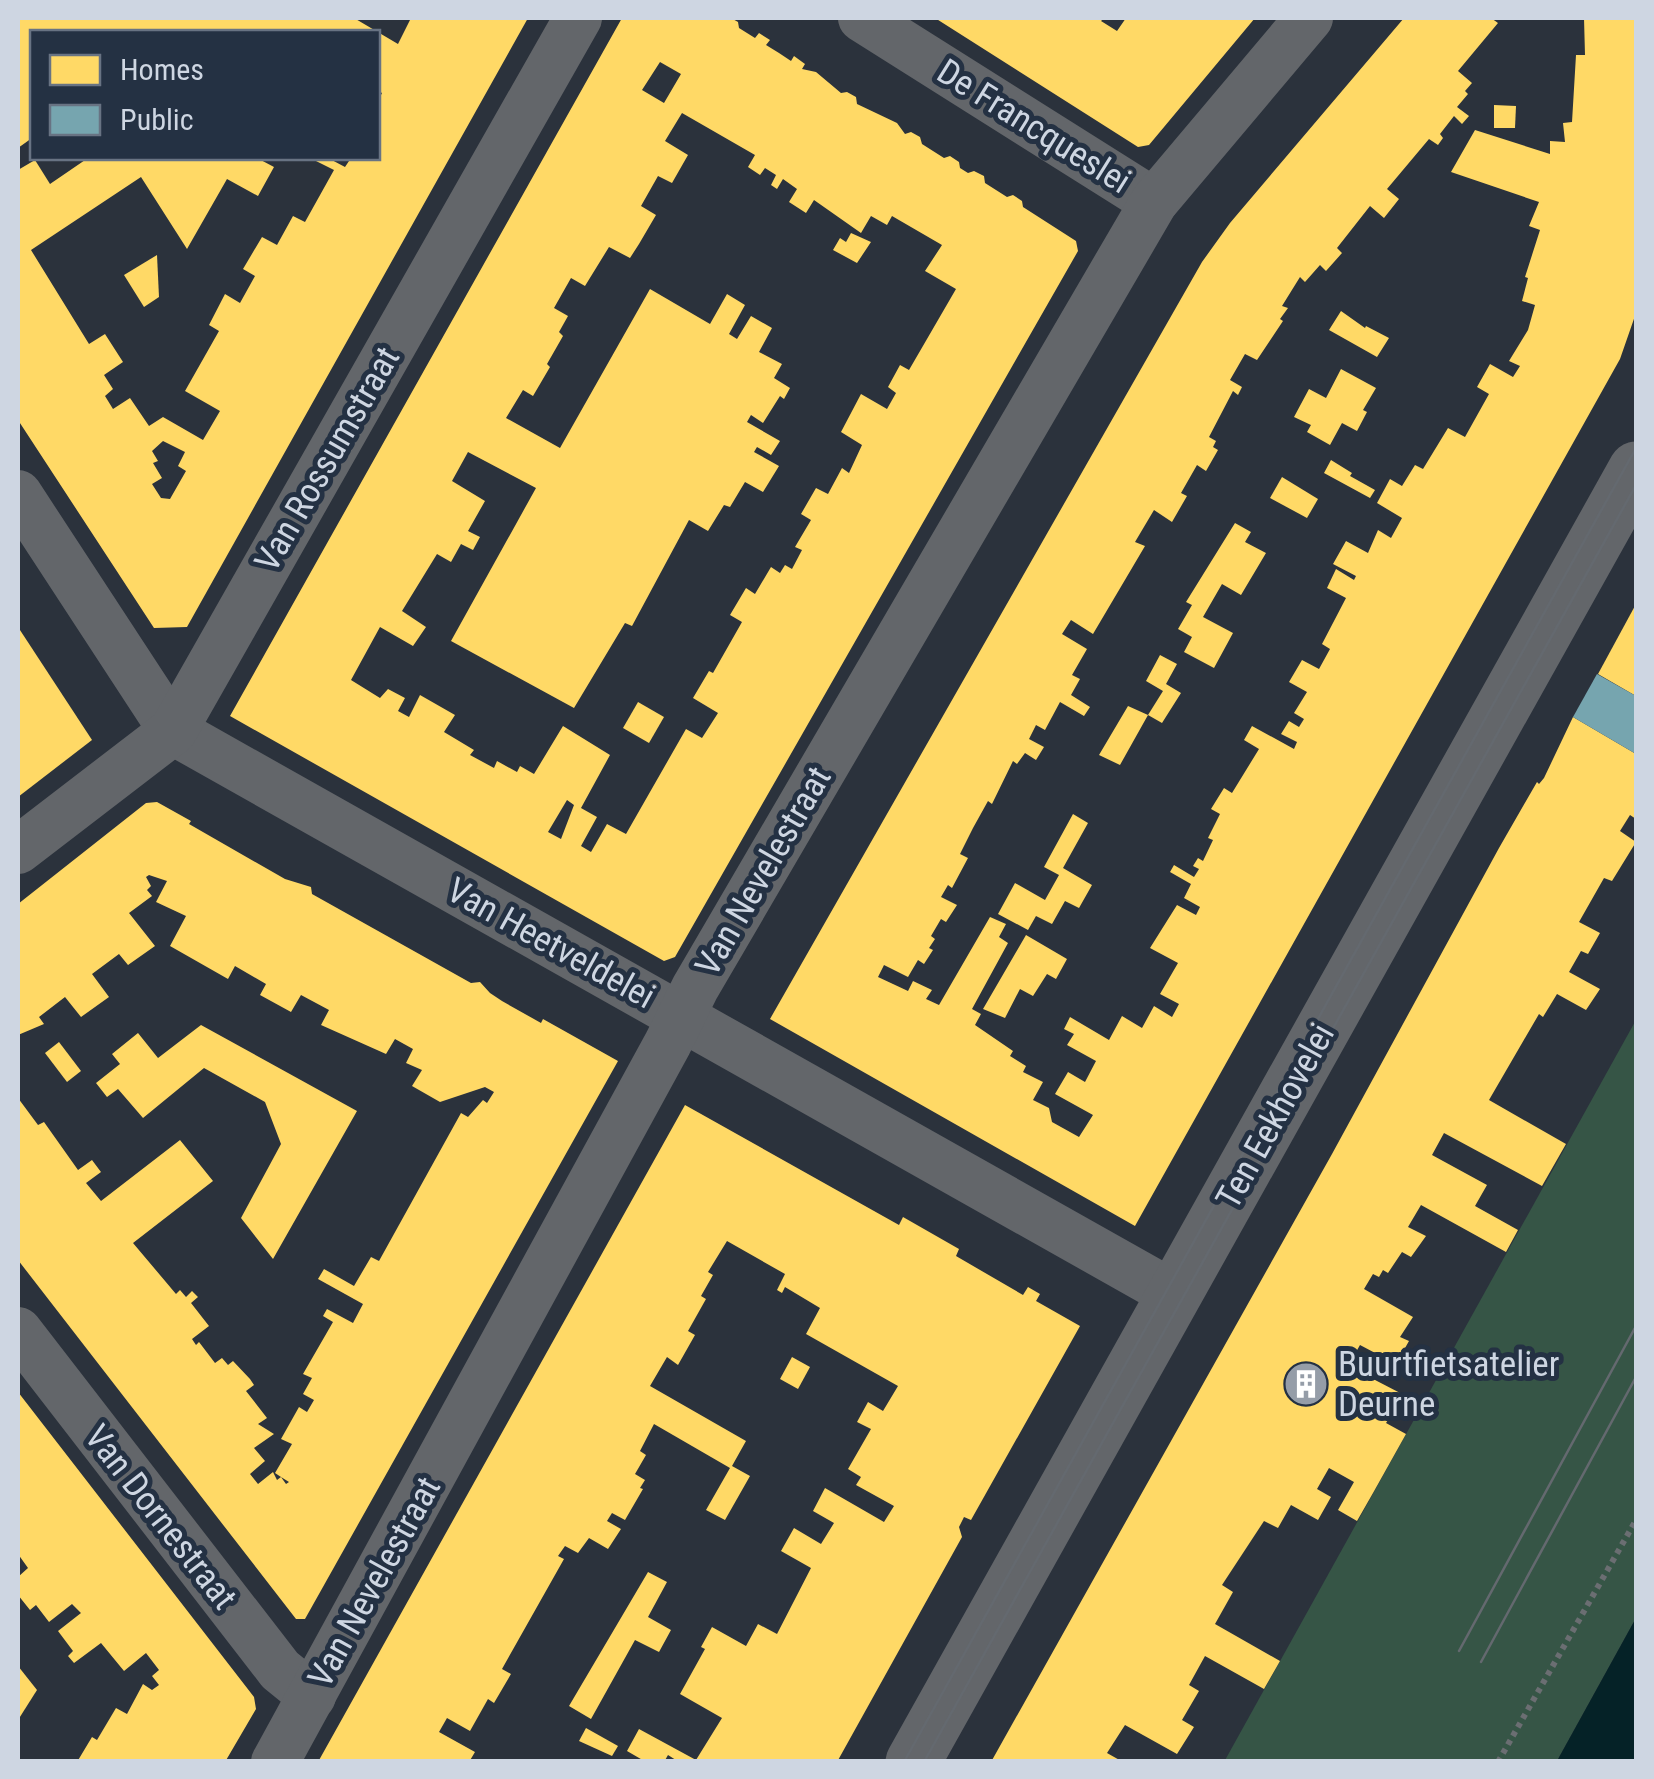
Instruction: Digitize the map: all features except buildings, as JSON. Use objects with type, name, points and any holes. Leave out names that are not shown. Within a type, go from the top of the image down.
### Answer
[{"type":"street","name":"Van Rossumstraat","points":[[18,850],[173,731],[578,18]]},
{"type":"street","name":"De Francqueslei","points":[[862,18],[1154,202]]},
{"type":"street","name":"Van Nevelestraat","points":[[275,1762],[680,1017],[1154,202],[1309,18]]},
{"type":"street","name":"Ten Eekhovelei","points":[[913,1762],[1636,469]]},
{"type":"street","name":"Van Heetveldelei","points":[[18,494],[173,731],[1175,1295]]},
{"type":"street","name":"Van Dornestraat","points":[[18,1330],[280,1670],[312,1696]]},
{"type":"path","points":[[1498,1762],[1636,1520]]},
{"type":"shaded area","points":[[1636,1020],[1636,1618],[1557,1761],[1224,1762]]},
{"type":"shaded area","points":[[1636,1618],[1634,1761],[1557,1761]]},
{"type":"tram line","points":[[904,1762],[1636,448]]},
{"type":"tram line","points":[[924,1762],[1636,485]]},
{"type":"tram line","points":[[1459,1651],[1636,1326]]},
{"type":"tram line","points":[[1481,1662],[1636,1377]]},
{"type":"place","name":"Buurtfietsatelier Deurne","points":[[1306,1384]]}]
